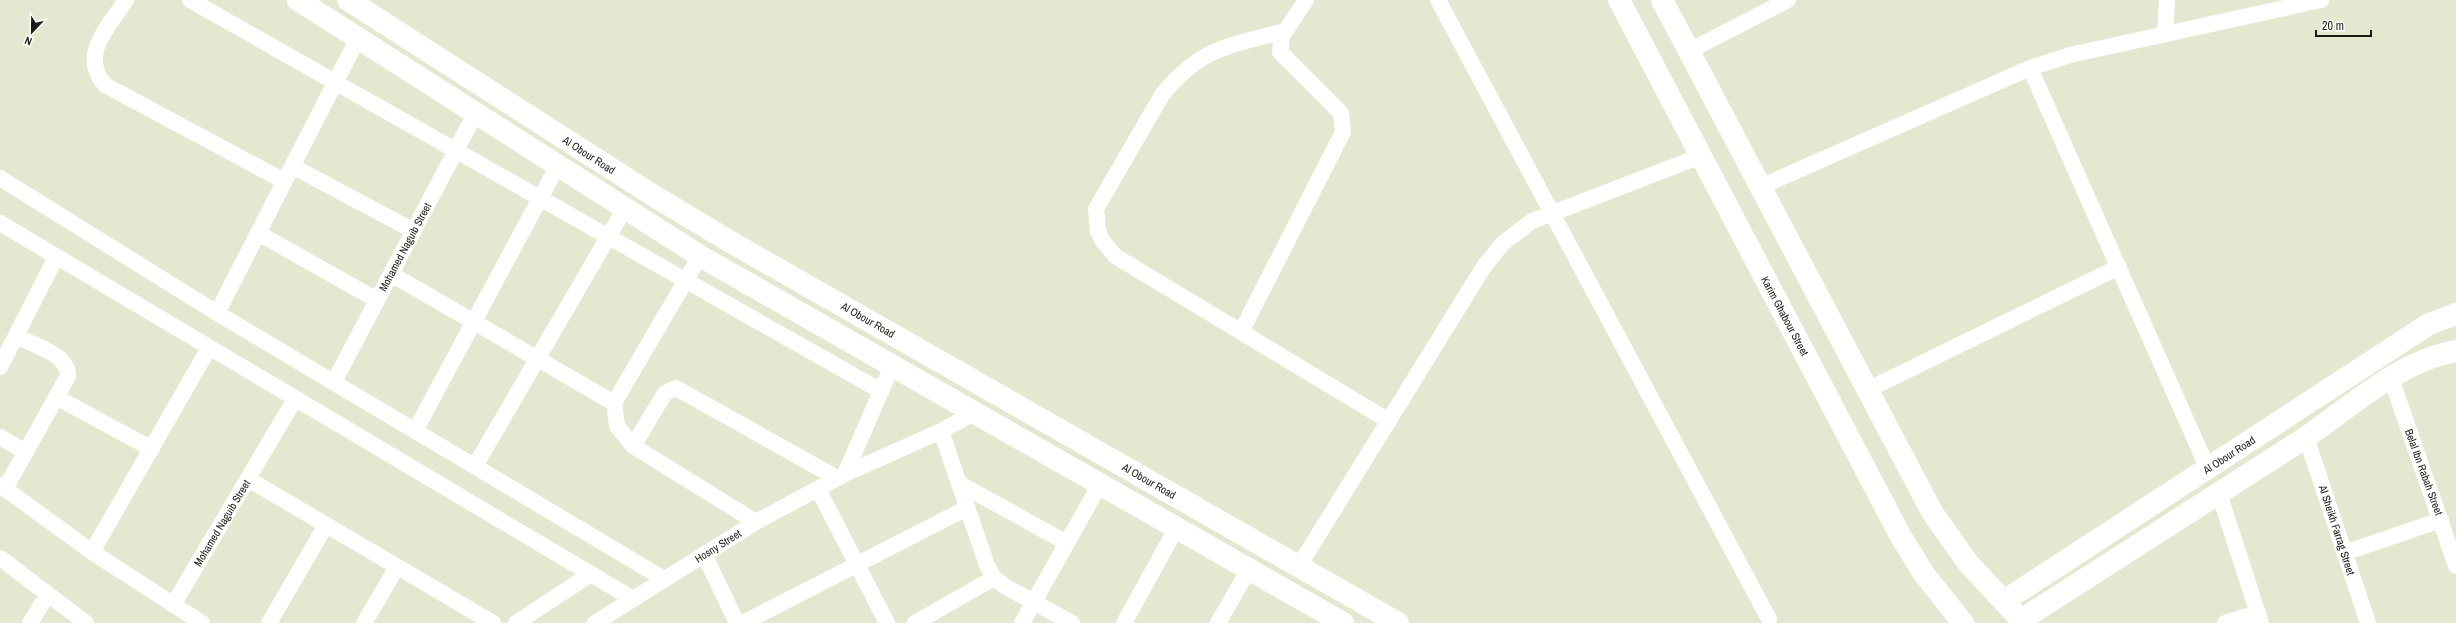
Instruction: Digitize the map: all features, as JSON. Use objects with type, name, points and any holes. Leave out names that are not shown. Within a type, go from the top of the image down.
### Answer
[{"type":"street","points":[[126,0],[95,50],[93,63],[97,76],[105,85],[284,181]]},
{"type":"street","points":[[190,0],[685,282],[881,391]]},
{"type":"street","points":[[298,0],[700,256],[1343,623]]},
{"type":"street","name":"Al Obour Road","points":[[348,0],[654,196],[905,342],[1398,623]]},
{"type":"street","points":[[1241,332],[1343,132],[1341,113],[1282,57],[1280,41],[1306,0]]},
{"type":"street","points":[[1438,0],[1550,212],[1769,619]]},
{"type":"street","name":"Karim Ghabour Street","points":[[1619,0],[1904,542],[1924,574],[1963,623]]},
{"type":"street","points":[[1662,0],[1932,512],[1968,563],[2023,622],[2306,437],[2390,378],[2418,362],[2442,353],[2456,351]]},
{"type":"street","points":[[1688,51],[1788,0]]},
{"type":"street","points":[[2165,34],[2167,0]]},
{"type":"street","points":[[1760,187],[2030,68],[2070,55],[2321,0]]},
{"type":"street","points":[[1285,31],[1214,50],[1185,69],[1162,95],[1096,209],[1095,221],[1102,240],[1115,256],[1389,421]]},
{"type":"street","points":[[217,313],[358,38]]},
{"type":"street","points":[[2030,68],[2208,468]]},
{"type":"street","name":"Mohamed Naguib Street","points":[[334,382],[476,112]]},
{"type":"street","points":[[1299,566],[1492,255],[1517,231],[1550,212],[1701,156]]},
{"type":"street","points":[[415,431],[558,165]]},
{"type":"street","points":[[292,166],[414,231]]},
{"type":"street","points":[[0,178],[217,313],[664,579]]},
{"type":"street","points":[[475,466],[625,208]]},
{"type":"street","points":[[0,223],[633,599]]},
{"type":"street","points":[[258,233],[377,300]]},
{"type":"street","points":[[700,256],[614,403],[617,426],[633,446],[756,522]]},
{"type":"street","points":[[0,367],[4,350],[16,336],[56,257]]},
{"type":"street","points":[[1867,390],[2119,267]]},
{"type":"street","points":[[391,274],[536,360],[614,403]]},
{"type":"street","name":"Al Obour Road","points":[[2004,602],[2428,324],[2456,314]]},
{"type":"street","points":[[16,336],[65,363],[68,376],[26,452],[3,487],[92,552],[202,623]]},
{"type":"street","points":[[633,446],[665,393],[676,388],[841,476],[892,366],[905,342]]},
{"type":"street","points":[[92,552],[209,348]]},
{"type":"street","name":"Belal Ibn Rabah Street","points":[[2390,378],[2456,566]]},
{"type":"street","points":[[974,413],[989,389]]},
{"type":"street","points":[[56,397],[152,449]]},
{"type":"street","name":"Mohamed Naguib Street","points":[[173,605],[295,399]]},
{"type":"street","name":"Hosny Street","points":[[601,621],[664,579],[756,522],[841,476],[941,431],[974,413]]},
{"type":"street","points":[[941,431],[987,565],[994,578],[1072,623]]},
{"type":"street","points":[[0,437],[26,452]]},
{"type":"street","name":"Al Sheikh Farrag Street","points":[[2306,437],[2368,623]]},
{"type":"street","points":[[248,479],[493,623]]},
{"type":"street","points":[[960,484],[1067,543]]},
{"type":"street","points":[[1022,623],[1100,484]]},
{"type":"street","points":[[818,489],[887,623]]},
{"type":"street","points":[[2219,493],[2259,618],[2225,623]]},
{"type":"street","points":[[743,623],[968,508]]},
{"type":"street","points":[[2344,553],[2441,520]]},
{"type":"street","points":[[269,623],[326,525]]},
{"type":"street","points":[[1124,623],[1177,528]]},
{"type":"street","points":[[704,554],[737,623]]},
{"type":"street","points":[[0,558],[86,623]]},
{"type":"street","points":[[364,623],[397,567]]},
{"type":"street","points":[[1218,623],[1249,569]]},
{"type":"street","points":[[516,623],[591,574]]},
{"type":"street","points":[[915,623],[994,578]]},
{"type":"street","points":[[30,623],[48,594]]}]
